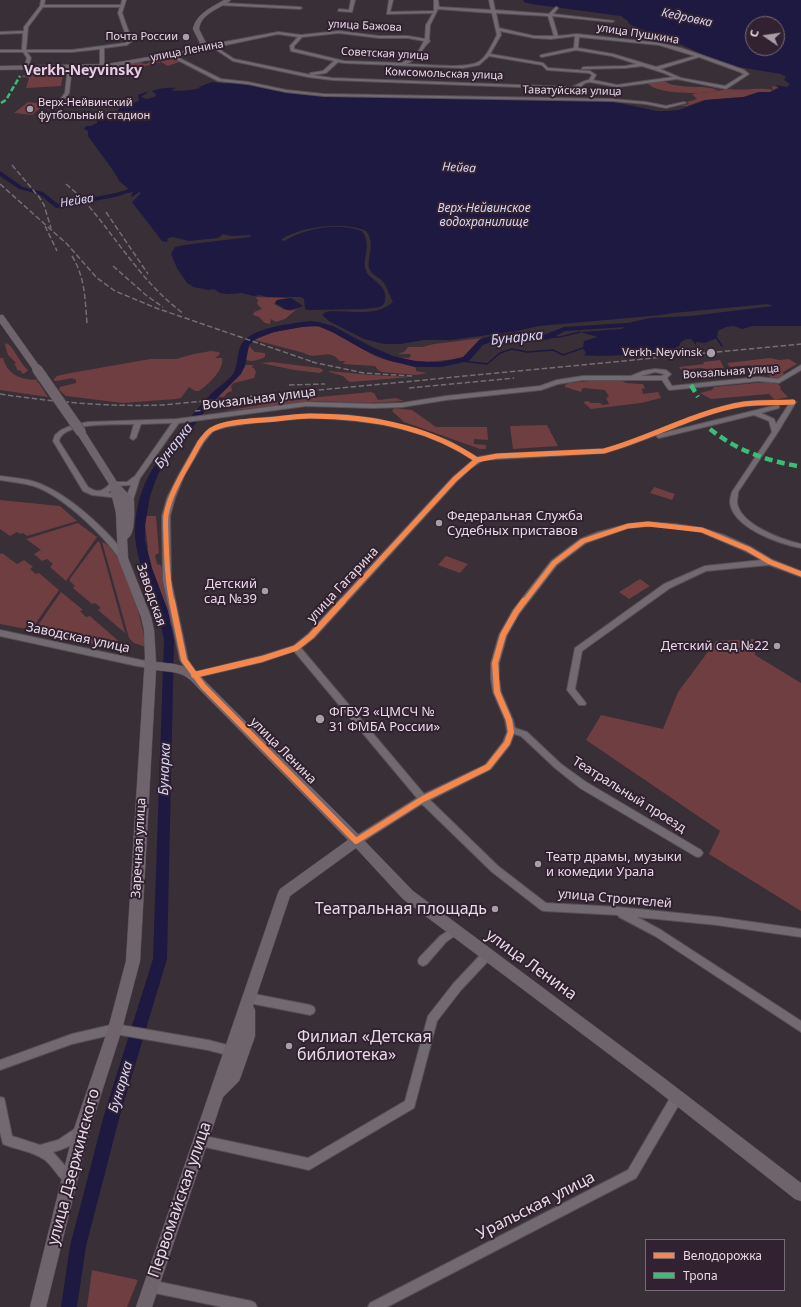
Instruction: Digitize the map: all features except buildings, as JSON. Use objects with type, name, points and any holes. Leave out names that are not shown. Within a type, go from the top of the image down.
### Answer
[{"type":"main road","points":[[200,47],[203,42],[197,31],[196,25],[206,14],[228,0]]},
{"type":"main road","name":"улица Ленина","points":[[0,68],[102,66],[171,55],[200,47]]},
{"type":"main road","points":[[0,317],[80,432],[114,484],[129,500],[123,513]]},
{"type":"main road","points":[[114,484],[123,513],[129,524],[123,553]]},
{"type":"main road","name":"Заводская","points":[[123,513],[116,525],[123,553],[149,630],[154,665]]},
{"type":"main road","points":[[154,665],[174,668],[194,675]]},
{"type":"main road","name":"Заречная улица","points":[[121,1030],[132,961],[154,665]]},
{"type":"main road","name":"улица Ленина","points":[[194,675],[203,686],[408,895],[677,1097],[801,1193]]},
{"type":"main road","name":"Первомайская улица","points":[[144,1307],[285,893],[356,841]]},
{"type":"main road","name":"Первомайская улица","points":[[216,1094],[234,1076],[248,1036],[249,998]]},
{"type":"main road","name":"улица Дзержинского","points":[[38,1307],[82,1129],[121,1030]]},
{"type":"street","points":[[26,68],[29,58],[24,51],[25,32],[29,22],[42,6],[43,0]]},
{"type":"street","points":[[0,51],[72,51],[126,44],[130,41],[120,15],[124,0]]},
{"type":"street","points":[[339,10],[351,10],[353,0]]},
{"type":"street","points":[[391,0],[388,13],[435,10],[494,12],[550,15],[612,21]]},
{"type":"street","points":[[397,64],[413,59],[428,41],[428,25],[432,20],[438,4],[436,0]]},
{"type":"street","points":[[491,0],[498,29],[498,36],[488,55],[543,64],[547,69],[591,72],[594,75],[590,81],[617,86],[678,78]]},
{"type":"street","points":[[221,4],[300,8]]},
{"type":"street","points":[[42,6],[122,6]]},
{"type":"street","points":[[550,15],[556,8]]},
{"type":"street","points":[[550,15],[556,37]]},
{"type":"street","name":"улица Пушкина","points":[[498,29],[530,37],[578,35],[649,43],[685,51],[747,74],[726,88],[678,78]]},
{"type":"street","points":[[0,33],[25,32]]},
{"type":"street","name":"улица Бажова","points":[[301,36],[335,32],[428,41]]},
{"type":"street","name":"улица Ленина","points":[[200,47],[213,46],[277,33],[301,36]]},
{"type":"street","points":[[576,49],[578,35]]},
{"type":"street","name":"Советская улица","points":[[301,36],[292,46],[292,50],[337,61],[472,67],[482,63],[488,55]]},
{"type":"street","name":"Комсомольская улица","points":[[213,46],[231,59],[338,80],[462,83],[574,88],[590,81]]},
{"type":"street","points":[[102,48],[102,66]]},
{"type":"street","points":[[542,56],[576,49],[613,55],[666,72],[678,78]]},
{"type":"street","points":[[685,51],[675,56],[689,62]]},
{"type":"street","name":"Таватуйская улица","points":[[171,55],[220,80],[248,83],[286,91],[336,96],[612,100],[646,103],[668,107],[684,103]]},
{"type":"street","points":[[656,69],[669,63],[698,56]]},
{"type":"street","points":[[302,74],[322,73],[337,61]]},
{"type":"street","points":[[574,68],[625,67],[641,65]]},
{"type":"street","points":[[61,101],[67,93],[70,67]]},
{"type":"street","points":[[460,97],[462,83]]},
{"type":"street","name":"Вокзальная улица","points":[[118,496],[98,494],[89,492],[85,489],[56,441],[57,436],[68,428],[82,425],[177,421],[306,404],[373,406],[402,405],[446,398],[541,388],[557,382],[583,378],[664,378],[670,388],[759,379],[779,381],[801,367]]},
{"type":"street","points":[[666,432],[754,413],[801,400]]},
{"type":"street","points":[[194,675],[184,660],[168,580],[166,516],[171,498],[181,476],[201,441],[211,430],[225,425],[296,417],[351,417],[389,424],[415,431],[446,442],[477,460],[497,456],[596,452],[622,446],[666,432],[731,407],[745,404],[793,402]]},
{"type":"street","points":[[793,402],[733,495],[734,504],[742,517],[752,526],[778,540],[801,546]]},
{"type":"street","points":[[759,404],[773,408],[784,417]]},
{"type":"street","points":[[754,413],[772,420],[775,432]]},
{"type":"street","points":[[129,500],[137,478],[177,421]]},
{"type":"street","points":[[133,438],[138,423]]},
{"type":"street","name":"улица Гагарина","points":[[194,675],[262,659],[296,648],[311,636],[455,479],[477,460]]},
{"type":"street","points":[[0,478],[36,485],[55,494],[102,532],[123,553]]},
{"type":"street","points":[[98,494],[108,490],[114,484],[128,484],[137,478]]},
{"type":"street","points":[[423,799],[488,767],[507,743],[511,732],[509,720],[497,692],[495,679],[496,657],[503,635],[516,612],[554,563],[583,542],[601,534],[628,526],[648,524],[675,526],[702,530],[722,537],[748,549],[770,562],[801,574]]},
{"type":"street","points":[[582,703],[570,690],[578,650],[668,586],[705,569],[770,562]]},
{"type":"street","name":"Заводская улица","points":[[0,633],[137,663],[154,665]]},
{"type":"street","name":"улица Строителей","points":[[296,648],[423,799],[495,869],[544,907],[618,911],[718,921],[801,933]]},
{"type":"street","name":"Театральный проезд","points":[[511,732],[514,731],[524,734],[558,766],[583,785],[698,853]]},
{"type":"street","name":"Первомайская улица","points":[[356,841],[423,799]]},
{"type":"street","points":[[618,911],[658,933],[801,1027]]},
{"type":"street","points":[[423,961],[442,939],[454,931]]},
{"type":"street","points":[[200,1142],[309,1164],[410,1104],[432,1019],[457,987],[487,955]]},
{"type":"street","points":[[249,998],[310,1010]]},
{"type":"street","points":[[0,1065],[72,1039],[121,1030],[231,1051]]},
{"type":"street","name":"Уральская улица","points":[[374,1307],[632,1174],[677,1097]]},
{"type":"street","points":[[0,1102],[7,1140],[41,1150],[58,1163],[69,1179]]},
{"type":"street","points":[[41,1150],[58,1146],[73,1138],[82,1129]]},
{"type":"street","points":[[150,1286],[251,1307]]},
{"type":"shaded area","points":[[168,56],[174,57],[170,57],[171,59],[175,58],[182,61],[168,66],[161,62],[114,74],[112,72],[130,68],[126,64],[142,62],[141,63],[146,64],[151,61],[146,61]]},
{"type":"shaded area","points":[[31,68],[64,68],[61,86],[26,88],[29,78],[21,77],[23,75],[28,75]]},
{"type":"shaded area","points":[[664,81],[676,85],[705,87],[718,90],[702,93],[671,92],[657,89],[647,83]]},
{"type":"shaded area","points":[[772,86],[778,87],[770,92],[759,92],[743,97],[704,100],[687,106],[680,106],[689,104],[687,102],[697,99],[692,94],[730,89],[773,90]]},
{"type":"shaded area","name":"Верх-Нейвинский футбольный стадион","points":[[28,102],[45,104],[32,115],[14,113]]},
{"type":"shaded area","points":[[255,297],[288,298],[277,300],[274,304],[287,310],[297,309],[285,319],[276,322],[271,319],[270,324],[265,323],[259,317],[253,315],[254,312],[262,309],[257,304],[258,300]]},
{"type":"shaded area","points":[[310,326],[335,332],[375,356],[412,365],[416,368],[416,371],[427,373],[416,375],[382,372],[375,366],[343,364],[345,361],[339,361],[332,355],[327,354],[313,356],[255,340],[264,335]]},
{"type":"shaded area","points":[[482,338],[466,357],[461,359],[425,361],[393,357],[409,358],[411,356],[410,354],[397,354],[404,352],[408,347],[422,347]]},
{"type":"shaded area","points":[[6,343],[12,348],[22,364],[28,370],[25,373],[22,374],[21,371],[17,370],[16,366],[14,365],[16,363],[8,355],[5,345]]},
{"type":"shaded area","points":[[249,346],[255,352],[265,353],[265,357],[252,361],[245,359]]},
{"type":"shaded area","points":[[211,351],[219,352],[220,354],[215,358],[222,358],[221,367],[218,372],[207,385],[199,391],[195,391],[189,387],[181,398],[176,399],[123,403],[66,396],[59,390],[60,387],[76,383],[76,380],[71,379],[54,381],[57,376],[65,374],[150,359],[176,359]]},
{"type":"shaded area","points":[[0,358],[3,358],[8,369],[17,376],[34,380],[41,379],[36,381],[48,397],[0,390]]},
{"type":"shaded area","points":[[770,358],[779,360],[789,359],[797,364],[783,372],[784,375],[777,379],[767,378],[770,378],[770,376],[762,368],[750,365],[730,367],[727,363]]},
{"type":"shaded area","points":[[720,360],[724,368],[719,370],[694,368],[681,370],[679,367],[704,364],[703,362]]},
{"type":"shaded area","points":[[272,362],[319,368],[323,371],[320,373],[294,370],[261,363]]},
{"type":"shaded area","points":[[244,365],[253,365],[252,368],[254,368],[256,372],[254,378],[234,383],[231,386],[232,391],[227,393],[224,397],[219,397],[219,394],[236,378]]},
{"type":"shaded area","points":[[329,371],[410,377],[351,382],[343,376]]},
{"type":"shaded area","points":[[597,380],[621,380],[626,383],[643,384],[645,388],[642,389],[643,394],[658,392],[661,398],[641,403],[591,409],[583,402],[588,401],[603,405],[609,404],[606,398],[609,397],[605,390],[584,388],[581,392],[565,387],[565,385],[569,383]]},
{"type":"shaded area","points":[[766,382],[778,384],[781,387],[780,389],[788,397],[775,400],[769,394],[711,399],[700,393],[712,390],[714,387]]},
{"type":"shaded area","points":[[371,392],[374,393],[378,400],[396,398],[404,401],[370,403],[314,401],[219,412],[288,400]]},
{"type":"shaded area","points":[[394,408],[412,410],[436,427],[487,427],[488,440],[474,439],[474,444],[486,445],[486,449],[480,449],[404,422],[392,411]]},
{"type":"shaded area","points":[[547,425],[558,446],[513,449],[510,426]]},
{"type":"shaded area","points":[[654,487],[675,494],[672,500],[650,493]]},
{"type":"shaded area","points":[[0,500],[60,506],[77,521],[27,536],[23,533],[20,534],[17,532],[10,536],[0,529]]},
{"type":"shaded area","points":[[144,516],[156,516],[159,553],[155,555],[157,564],[161,565],[172,626],[143,550],[148,548]]},
{"type":"shaded area","points":[[78,523],[97,537],[66,581],[50,567],[53,564],[47,559],[42,561],[34,554],[41,550],[26,539]]},
{"type":"shaded area","points":[[98,541],[100,543],[125,633],[98,610],[101,608],[95,603],[92,604],[73,588],[75,586],[69,580]]},
{"type":"shaded area","points":[[102,542],[110,548],[118,559],[132,589],[146,647],[134,643],[129,638]]},
{"type":"shaded area","points":[[2,553],[17,564],[24,560],[33,567],[30,569],[36,574],[39,573],[59,590],[31,630],[0,624],[0,554]]},
{"type":"shaded area","points":[[446,556],[468,564],[460,573],[438,565]]},
{"type":"shaded area","points":[[640,579],[650,586],[629,599],[619,592]]},
{"type":"shaded area","points":[[61,592],[83,610],[80,611],[86,617],[90,616],[131,652],[34,631]]},
{"type":"shaded area","points":[[754,639],[755,655],[801,683],[801,911],[709,854],[720,831],[586,740],[601,715],[663,729],[678,692],[716,641]]},
{"type":"shaded area","points":[[92,1270],[138,1280],[127,1307],[87,1307]]},
{"type":"water","name":"Верх-Нейвинское водохранилище","points":[[523,0],[801,0],[801,326],[752,326],[742,329],[734,326],[726,327],[718,331],[717,338],[705,343],[696,342],[696,345],[691,339],[686,339],[681,342],[679,346],[672,349],[604,356],[584,355],[586,353],[583,348],[584,341],[598,337],[580,332],[622,329],[632,322],[650,318],[691,316],[773,306],[767,304],[539,326],[517,331],[451,340],[424,340],[400,344],[384,344],[364,339],[329,321],[322,315],[331,311],[364,312],[379,310],[393,302],[384,283],[369,268],[371,245],[366,231],[347,226],[323,226],[299,231],[281,240],[284,241],[292,236],[322,228],[343,227],[362,231],[367,242],[365,262],[366,271],[368,275],[379,284],[385,292],[384,304],[380,307],[365,309],[307,310],[305,309],[304,299],[301,297],[267,297],[242,293],[228,294],[220,293],[214,289],[208,290],[194,287],[187,283],[177,268],[171,254],[175,247],[250,237],[251,235],[231,236],[223,234],[218,238],[189,241],[173,237],[168,238],[167,242],[162,241],[132,202],[141,193],[139,192],[132,197],[133,192],[126,193],[125,191],[129,189],[120,182],[88,136],[88,131],[84,129],[86,126],[91,126],[97,123],[97,120],[115,113],[127,97],[131,99],[128,103],[131,104],[139,101],[138,95],[149,91],[141,97],[147,99],[155,97],[156,94],[152,91],[161,88],[176,88],[171,90],[177,91],[190,90],[200,88],[199,87],[212,82],[227,84],[228,82],[239,83],[316,96],[609,101],[657,111],[679,110],[706,100],[744,97],[759,92],[770,92],[779,88],[776,85],[787,87],[790,84],[784,80],[786,77],[781,74],[733,66],[717,61],[669,40],[662,35],[656,35],[629,24],[628,21],[621,16],[524,2]]},
{"type":"water","points":[[291,298],[303,306],[288,310],[275,303],[277,300]]},
{"type":"waterway","name":"Нейва","points":[[0,173],[21,188],[41,193],[56,206],[115,195]]},
{"type":"waterway","name":"Нейва","points":[[119,194],[140,188]]},
{"type":"waterway","name":"Бунарка","points":[[69,1307],[78,1246],[112,1115],[160,959],[169,640],[163,611],[147,568],[140,540],[140,526],[145,496],[156,470],[206,404],[237,374],[241,366],[243,349],[248,341],[261,334],[302,324],[318,324],[336,331],[378,354],[402,362],[441,365],[466,359],[483,341],[498,336],[526,335],[541,338],[547,337],[564,329],[641,324]]},
{"type":"waterway","points":[[548,337],[560,337],[580,332]]},
{"type":"waterway","points":[[716,337],[722,346]]},
{"type":"waterway","points":[[462,361],[487,364],[500,353],[512,349],[527,352],[553,350],[563,355],[583,348]]},
{"type":"railway","points":[[12,165],[44,205],[51,228]]},
{"type":"railway","points":[[0,184],[67,244],[97,278],[115,291],[156,308],[315,363]]},
{"type":"railway","points":[[66,184],[79,195],[98,217],[144,276],[169,302],[184,314]]},
{"type":"railway","points":[[106,212],[148,274]]},
{"type":"railway","points":[[45,226],[57,251]]},
{"type":"railway","points":[[72,256],[80,272],[82,280],[87,323]]},
{"type":"railway","points":[[113,266],[147,296],[163,307]]},
{"type":"railway","points":[[0,394],[81,403],[162,405],[801,344]]},
{"type":"railway","points":[[315,363],[364,373],[412,376]]},
{"type":"railway","points":[[409,388],[514,378]]},
{"type":"railway","points":[[289,385],[325,384]]},
{"type":"railway","points":[[195,411],[206,410]]},
{"type":"marked path","points":[[1,103],[6,100],[20,76]]},
{"type":"marked path","points":[[691,385],[698,397]]},
{"type":"marked path","points":[[710,429],[720,437],[750,454],[797,466]]},
{"type":"cycle path","points":[[194,675],[262,659],[296,648],[311,636],[455,479],[481,458],[604,451],[622,446],[694,418],[727,408],[745,404],[793,402]]},
{"type":"cycle path","points":[[477,460],[447,442],[415,431],[377,421],[346,417],[308,416],[252,421],[225,425],[211,430],[201,441],[181,476],[171,498],[166,516],[167,580],[184,660],[203,686],[356,841],[423,799],[488,767],[507,743],[511,732],[509,720],[497,692],[495,679],[495,663],[503,635],[516,612],[554,563],[583,541],[628,526],[648,524],[702,530],[748,549],[770,562],[801,574]]},
{"type":"place","name":"Почта России","points":[[186,37]]},
{"type":"place","name":"Верх-Нейвинский футбольный стадион","points":[[30,109]]},
{"type":"place","name":"Verkh-Neyvinsk","points":[[711,353]]},
{"type":"place","name":"Федеральная Служба Судебных приставов","points":[[439,523]]},
{"type":"place","name":"Детский сад №39","points":[[265,591]]},
{"type":"place","name":"Детский сад №22","points":[[777,646]]},
{"type":"place","name":"ФГБУЗ «ЦМСЧ № 31 ФМБА России»","points":[[320,719]]},
{"type":"place","name":"Театр драмы, музыки и комедии Урала","points":[[538,864]]},
{"type":"place","name":"Театральная площадь","points":[[495,909]]},
{"type":"place","name":"Филиал «Детская библиотека»","points":[[289,1046]]},
{"type":"district","name":"Verkh-Neyvinsky","points":[[83,71]]},
{"type":"water label","name":"Кедровка","points":[[687,18]]}]
